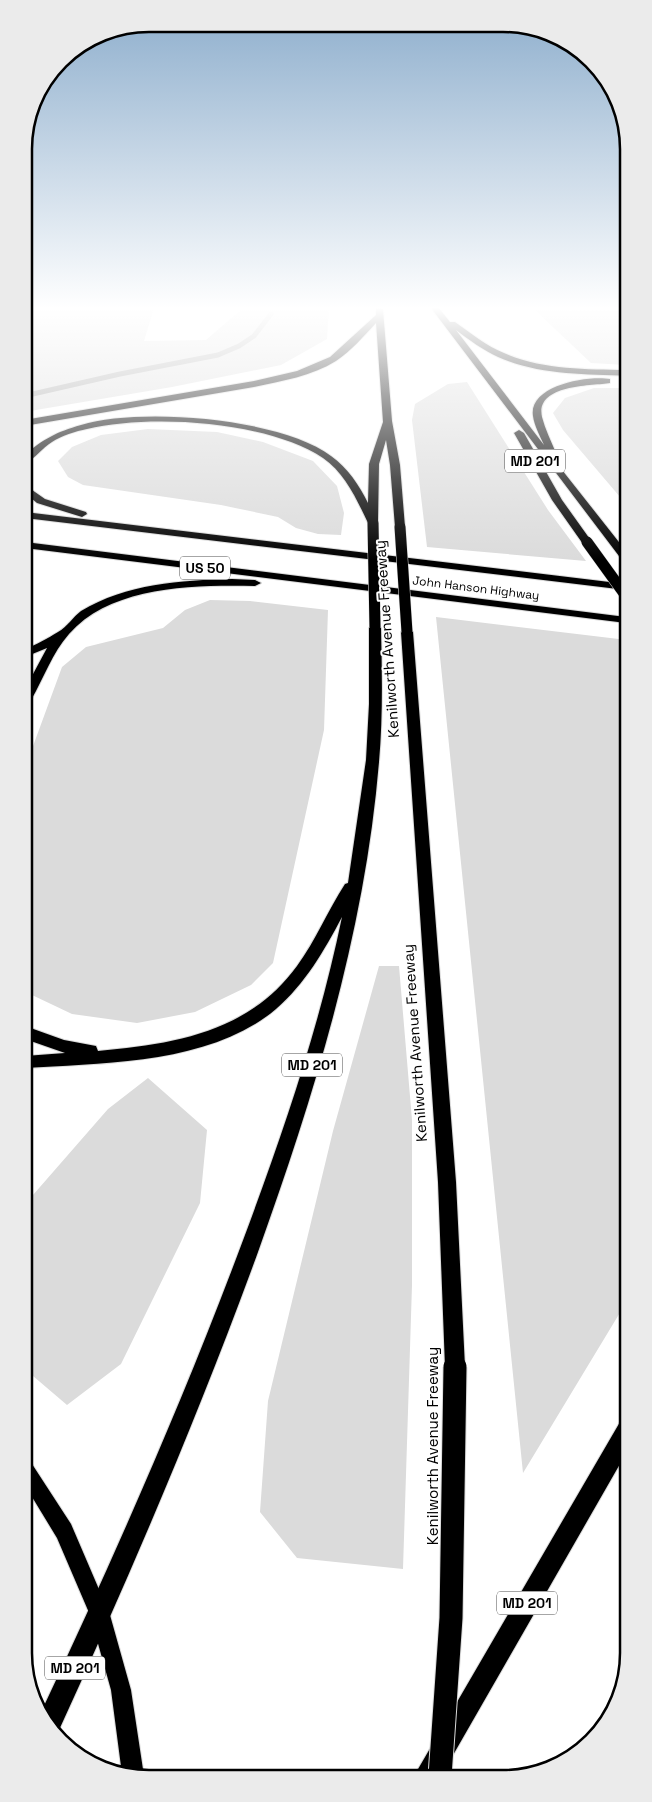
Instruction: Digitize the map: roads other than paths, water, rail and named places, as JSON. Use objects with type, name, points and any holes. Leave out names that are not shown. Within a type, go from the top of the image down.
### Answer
[{"type":"highway","points":[[33,422],[206,392]]},
{"type":"highway","name":"Kenilworth Avenue Freeway","points":[[385,392],[387,421],[395,465],[408,632],[446,1172],[455,1367],[451,1618],[440,1770]]},
{"type":"highway","name":"MD 201","points":[[496,392],[558,500],[620,587]]},
{"type":"highway","points":[[499,392],[620,550]]},
{"type":"highway","points":[[553,392],[540,401],[536,410],[558,471]]},
{"type":"highway","points":[[33,452],[52,438],[76,429],[101,424],[174,420],[241,426],[292,439],[327,457],[343,470],[352,482],[373,523]]},
{"type":"highway","name":"MD 201","points":[[52,1717],[100,1615],[200,1380],[290,1137],[319,1039],[363,842],[374,748],[376,693],[373,523],[374,464],[387,421]]},
{"type":"highway","points":[[33,495],[41,501],[64,509],[202,536]]},
{"type":"highway","name":"John Hanson Highway","points":[[33,516],[620,586]]},
{"type":"highway","name":"John Hanson Highway","points":[[33,546],[620,619]]},
{"type":"highway","points":[[521,575],[620,582]]},
{"type":"highway","points":[[33,649],[49,642],[87,614],[114,600],[156,588],[186,583],[237,582],[385,590]]},
{"type":"highway","points":[[33,686],[55,644],[67,629]]},
{"type":"highway","points":[[32,1061],[144,1052],[181,1046],[216,1036],[248,1020],[275,1000],[296,979],[356,876]]},
{"type":"highway","points":[[32,1035],[62,1046],[81,1049],[121,1053],[144,1052]]},
{"type":"highway","name":"MD 201","points":[[430,1770],[619,1444]]},
{"type":"main road","points":[[32,1480],[64,1531],[100,1615],[121,1690],[132,1768]]},
{"type":"waterway","points":[[33,394],[41,392]]}]
